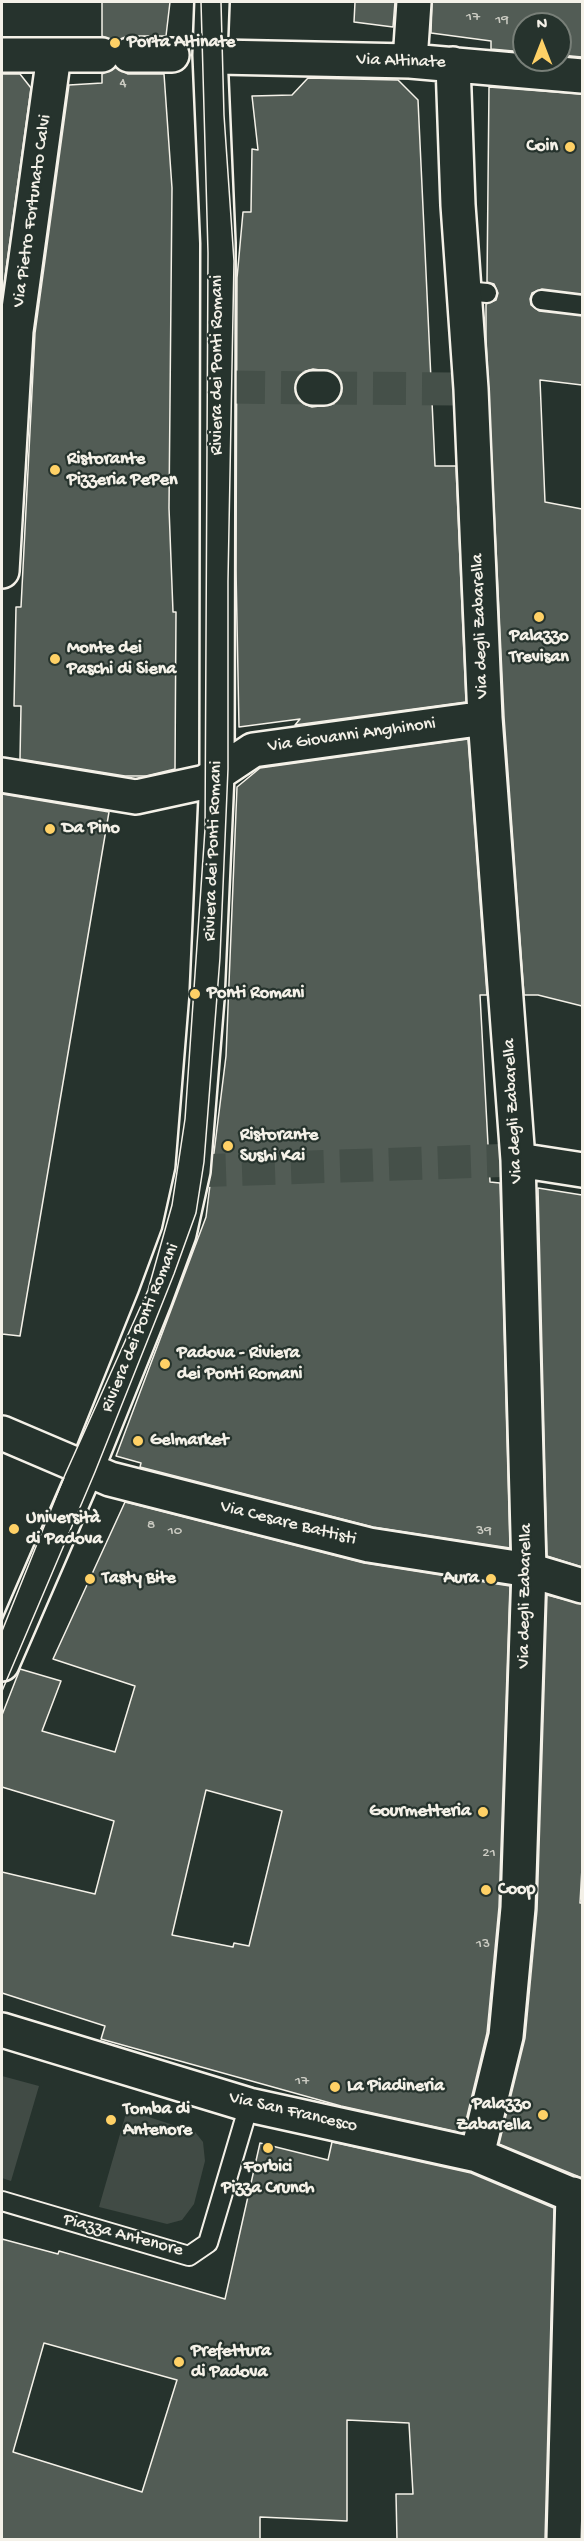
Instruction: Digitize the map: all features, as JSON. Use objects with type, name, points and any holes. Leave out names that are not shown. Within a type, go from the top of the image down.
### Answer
[{"type":"street","name":"Riviera dei Ponti Romani","points":[[2,1664],[87,1468],[179,1234],[193,1171],[208,987],[218,775],[225,387],[210,55],[212,2]]},
{"type":"street","points":[[411,61],[414,2]]},
{"type":"street","points":[[10,55],[172,55]]},
{"type":"street","name":"Via Pietro Fortunato Calvi","points":[[2,558],[9,475],[16,331],[54,55]]},
{"type":"street","name":"Via Altinate","points":[[219,57],[411,61],[582,76]]},
{"type":"street","name":"Via degli Zabarella","points":[[453,64],[476,292],[465,389],[485,718],[518,1160],[529,1570],[527,1814],[507,2036],[477,2155]]},
{"type":"street","name":"Via Giovanni Anghinoni","points":[[8,776],[136,797],[205,782],[253,750],[485,718]]},
{"type":"street","points":[[518,1160],[582,1170]]},
{"type":"street","name":"Via Cesare Battisti","points":[[2,1433],[110,1479],[369,1545],[529,1570],[582,1586]]},
{"type":"street","name":"Via San Francesco","points":[[2,2030],[249,2105],[477,2155],[578,2197]]},
{"type":"street","points":[[564,2540],[578,2197]]},
{"type":"lane","points":[[541,300],[582,305]]},
{"type":"lane","name":"Piazza Antenore","points":[[2,2201],[189,2256],[208,2242],[249,2105]]},
{"type":"shaded area","points":[[2,2076],[39,2086],[11,2181],[2,2178]]},
{"type":"shaded area","points":[[127,2110],[195,2132],[203,2142],[205,2161],[194,2204],[182,2220],[167,2224],[99,2207]]},
{"type":"building","points":[[102,2],[170,2],[166,36],[128,36],[116,43],[102,36]]},
{"type":"building","points":[[355,2],[395,2],[393,27],[354,22]]},
{"type":"building","points":[[432,2],[582,2],[582,57],[572,56],[572,12],[512,12],[512,51],[491,49],[491,41],[431,33]]},
{"type":"building","points":[[116,67],[128,74],[164,74],[172,188],[169,508],[173,612],[176,612],[175,769],[146,776],[125,776],[20,759],[21,706],[14,706],[16,607],[21,607],[35,333],[69,85],[102,83],[102,74]]},
{"type":"building","points":[[2,74],[20,74],[31,88],[2,299]]},
{"type":"building","points":[[308,78],[398,80],[418,100],[435,466],[456,466],[466,702],[295,725],[300,719],[239,727],[236,570],[237,278],[243,212],[251,212],[252,149],[258,150],[252,96],[292,95]],"holes":[[[313,369],[333,372],[340,378],[343,389],[340,398],[334,404],[312,407],[297,398],[294,389],[297,379],[303,372]]]},
{"type":"building","points":[[489,87],[582,94],[582,294],[542,289],[532,293],[530,299],[531,305],[539,311],[582,316],[582,385],[540,380],[545,502],[582,509],[582,1006],[538,995],[524,995],[504,717],[486,338],[486,304],[496,300],[498,293],[494,284],[487,282]]},
{"type":"building","points":[[468,739],[487,995],[480,995],[490,1182],[500,1183],[510,1548],[373,1527],[140,1467],[141,1463],[116,1456],[206,1217],[226,1056],[237,787],[260,768]]},
{"type":"building","points":[[2,794],[109,812],[20,1336],[2,1334]]},
{"type":"building","points":[[538,1188],[582,1195],[582,1567],[547,1556]]},
{"type":"building","points":[[125,1502],[364,1563],[510,1586],[499,1907],[487,2033],[463,2133],[341,2106],[101,2039],[105,2026],[2,1993],[2,1872],[95,1894],[114,1821],[2,1787],[2,1715],[20,1669],[61,1681],[42,1731],[115,1752],[135,1686],[53,1659]],"holes":[[[206,1790],[282,1811],[249,1946],[234,1943],[233,1947],[172,1935]]]},
{"type":"building","points":[[547,1595],[582,1604],[580,1903],[582,1903],[582,2178],[499,2144],[525,2038],[537,1910]]},
{"type":"building","points":[[332,2142],[471,2173],[554,2208],[545,2540],[397,2540],[396,2494],[413,2494],[409,2423],[347,2420],[347,2521],[260,2517],[260,2540],[2,2540],[2,2239],[58,2254],[59,2251],[225,2299],[260,2143],[328,2160]],"holes":[[[44,2343],[177,2380],[142,2492],[13,2452]]]},
{"type":"tunnel","points":[[232,387],[313,388]]},
{"type":"tunnel","points":[[324,388],[459,389]]},
{"type":"tunnel","points":[[193,1171],[518,1160]]},
{"type":"tram line","points":[[2,1631],[64,1477],[148,1290],[172,1205],[185,1119],[205,829],[208,253],[201,2]]},
{"type":"tram line","points":[[2,1691],[95,1472],[174,1274],[196,1213],[204,1162],[220,958],[228,769],[228,581],[234,261],[224,115],[221,2]]},
{"type":"place","name":"Porta Altinate","points":[[115,43]]},
{"type":"place","name":"Coin","points":[[570,147]]},
{"type":"place","name":"Ristorante Pizzeria PePen","points":[[55,470]]},
{"type":"place","name":"Palazzo Trevisan","points":[[539,617]]},
{"type":"place","name":"Monte dei Paschi di Siena","points":[[55,659]]},
{"type":"place","name":"Da Pino","points":[[50,829]]},
{"type":"place","name":"Ponti Romani","points":[[195,994]]},
{"type":"place","name":"Ristorante Sushi Kai","points":[[228,1146]]},
{"type":"place","name":"Padova - Riviera dei Ponti Romani","points":[[165,1364]]},
{"type":"place","name":"Gelmarket","points":[[138,1441]]},
{"type":"place","name":"Università di Padova","points":[[14,1529]]},
{"type":"place","name":"Tasty Bite","points":[[90,1579]]},
{"type":"place","name":"Aura","points":[[491,1579]]},
{"type":"place","name":"Gourmetteria","points":[[483,1812]]},
{"type":"place","name":"Coop","points":[[486,1890]]},
{"type":"place","name":"La Piadineria","points":[[335,2087]]},
{"type":"place","name":"Palazzo Zabarella","points":[[543,2115]]},
{"type":"place","name":"Tomba di Antenore","points":[[111,2120]]},
{"type":"place","name":"Forbici Pizza Crunch","points":[[268,2148]]},
{"type":"place","name":"Prefettura di Padova","points":[[179,2362]]}]
